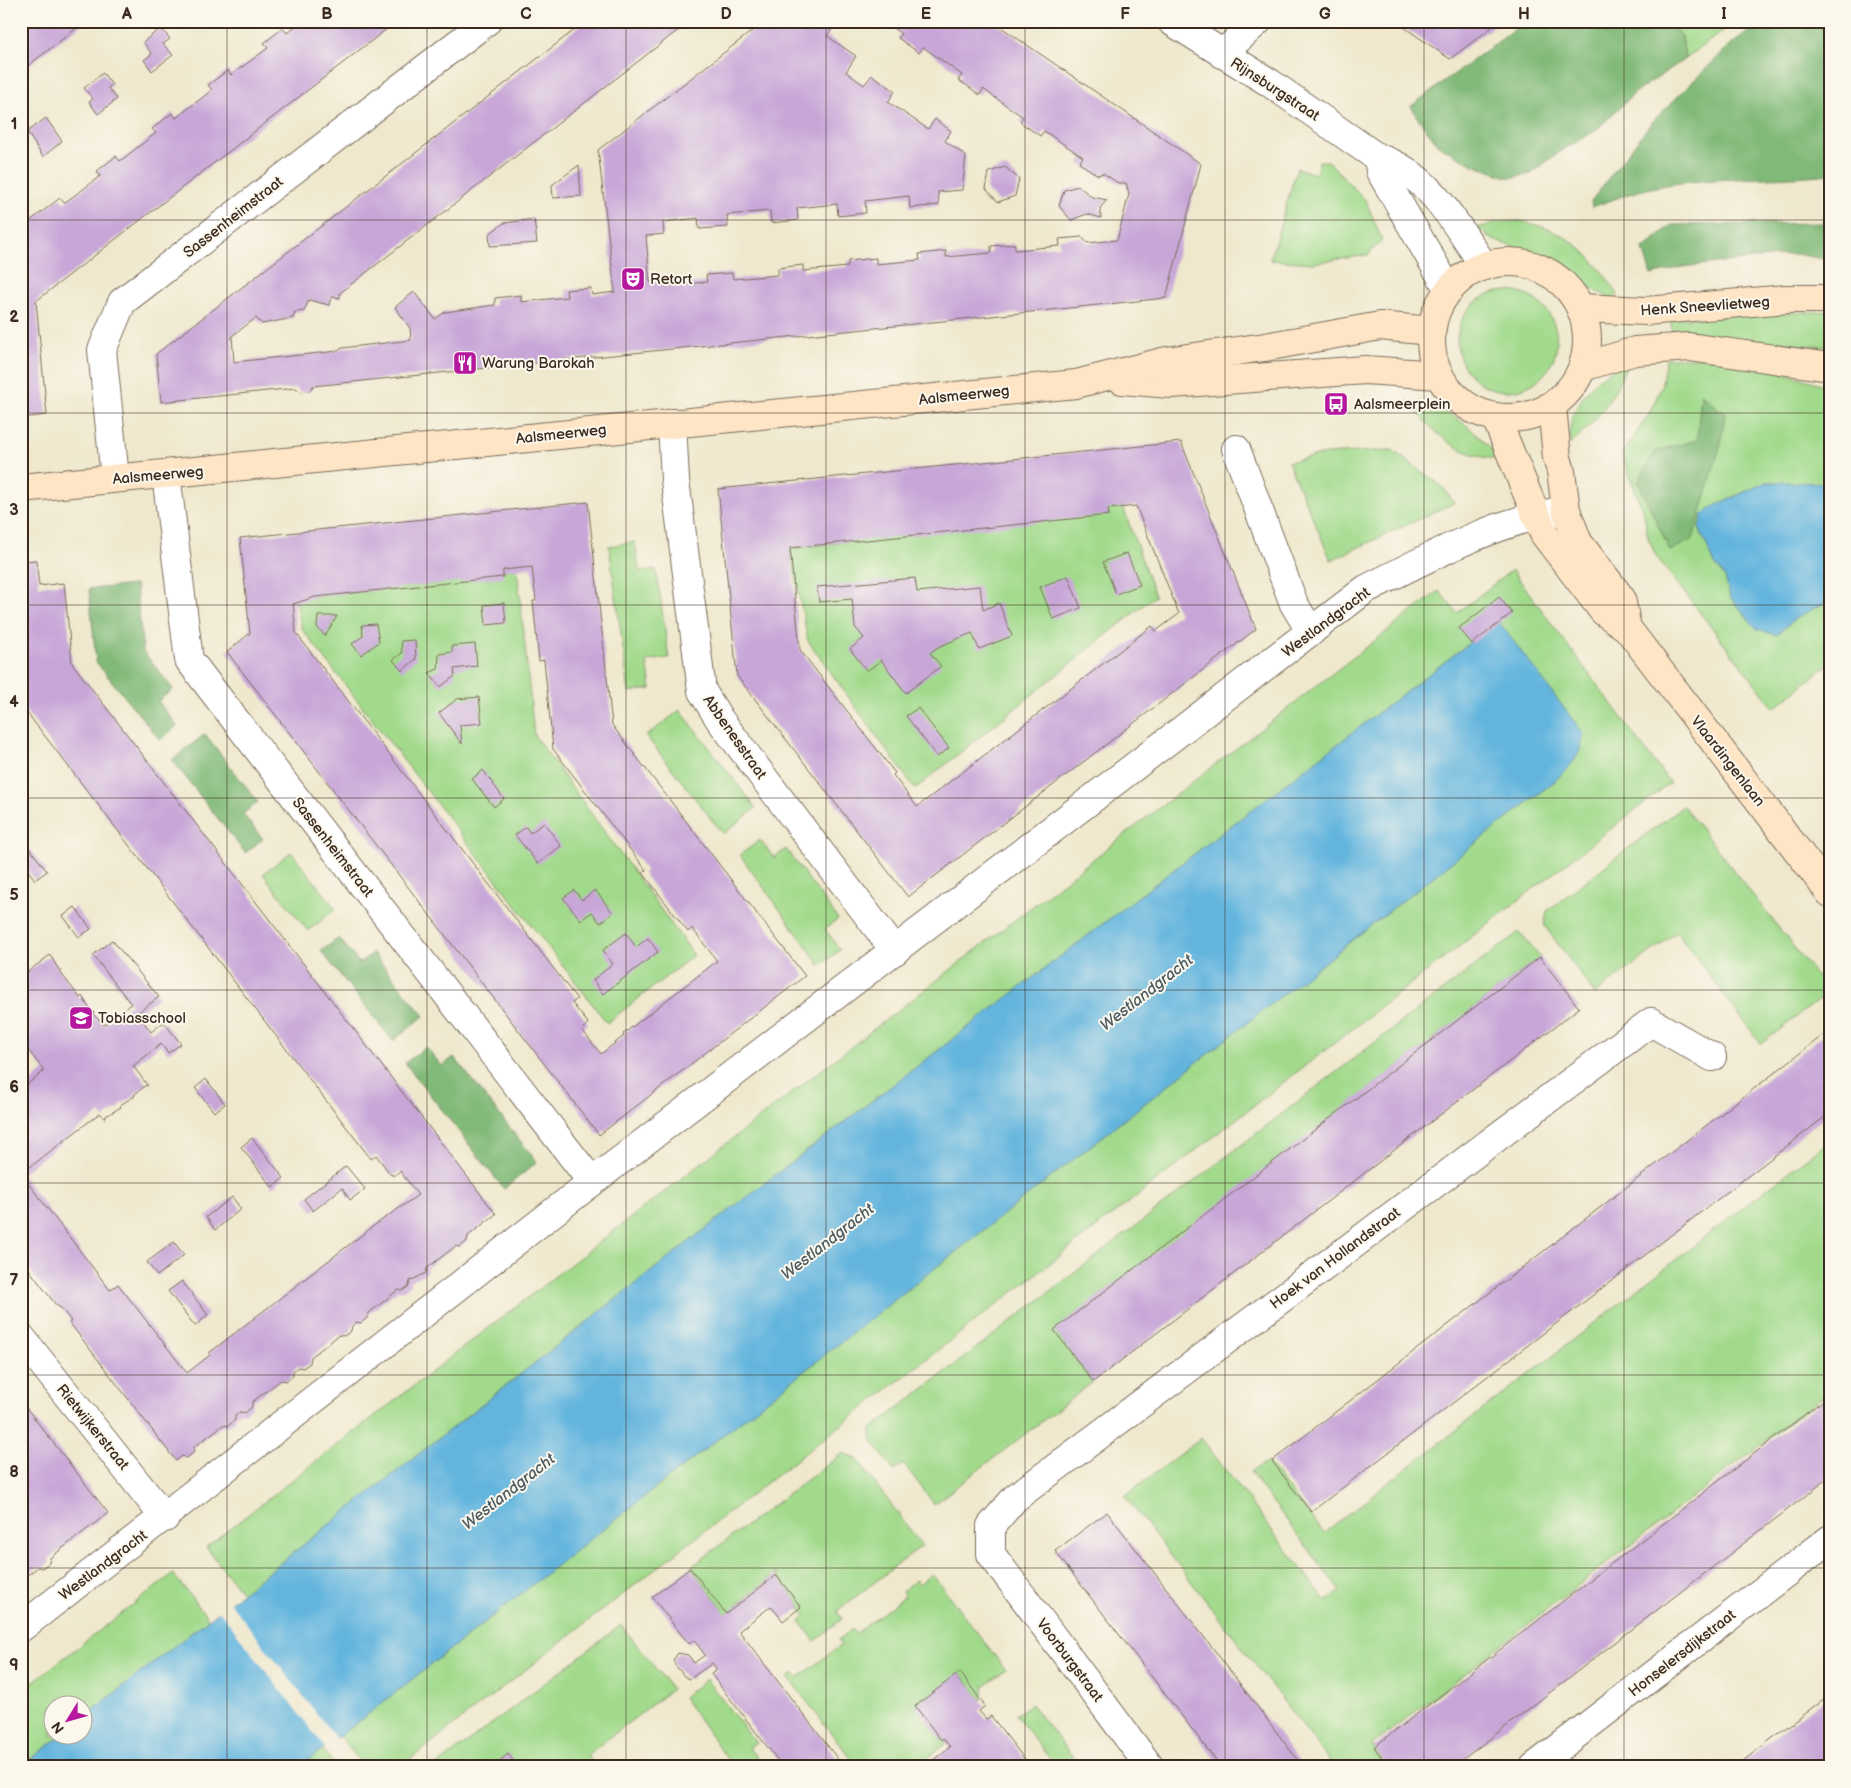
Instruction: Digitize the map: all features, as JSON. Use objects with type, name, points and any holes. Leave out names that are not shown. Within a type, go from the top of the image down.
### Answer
[{"type":"main road","points":[[1513,262],[1541,268],[1564,285],[1581,308],[1587,327],[1587,347],[1583,367],[1571,389],[1552,406],[1524,417],[1496,418],[1473,410],[1453,395],[1439,376],[1432,354],[1432,331],[1441,302],[1449,290],[1465,275],[1484,266],[1513,262]]},
{"type":"main road","name":"Henk Sneevlietweg","points":[[1581,308],[1646,311],[1788,299],[1830,299]]},
{"type":"main road","points":[[1100,379],[1166,362],[1380,326],[1432,331]]},
{"type":"main road","points":[[1583,367],[1635,350],[1689,347],[1830,367]]},
{"type":"main road","points":[[1100,379],[1171,384],[1365,370],[1439,376]]},
{"type":"main road","name":"Aalsmeerweg","points":[[21,488],[1076,384],[1100,379]]},
{"type":"main road","name":"Vlaardingenlaan","points":[[1552,406],[1557,458],[1561,471],[1566,510],[1578,542],[1621,598],[1627,628]]},
{"type":"main road","name":"Vlaardingenlaan","points":[[1496,418],[1544,534],[1602,611],[1627,628],[1830,893]]},
{"type":"street","name":"Sassenheimstraat","points":[[115,478],[102,350],[122,302],[487,21]]},
{"type":"street","name":"Rijnsburgstraat","points":[[1171,21],[1270,83],[1378,158],[1390,162],[1417,179],[1445,208],[1484,266]]},
{"type":"street","points":[[1222,54],[1258,21]]},
{"type":"street","points":[[1378,158],[1380,171],[1449,290]]},
{"type":"street","name":"Abbenesstraat","points":[[672,423],[675,480],[702,691],[720,720],[895,951]]},
{"type":"street","points":[[1236,449],[1294,604],[1311,632]]},
{"type":"street","name":"Sassenheimstraat","points":[[166,474],[189,660],[592,1182]]},
{"type":"street","name":"Westlandgracht","points":[[21,1628],[165,1518],[592,1182],[1366,590],[1492,529],[1536,514],[1566,510]]},
{"type":"street","name":"Hoek van Hollandstraat","points":[[991,1554],[992,1526],[1016,1498],[1651,1022],[1712,1057]]},
{"type":"street","name":"Rietwijkerstraat","points":[[21,1337],[165,1518]]},
{"type":"street","name":"Honselersdijkstraat","points":[[1534,1767],[1830,1538]]},
{"type":"street","name":"Voorburgstraat","points":[[991,1554],[1150,1767]]},
{"type":"green space","points":[[1526,21],[1663,21],[1682,36],[1685,59],[1636,92],[1595,131],[1559,152],[1531,174],[1510,178],[1473,165],[1438,145],[1410,107]]},
{"type":"green space","points":[[1663,21],[1736,21],[1685,59],[1682,36]]},
{"type":"green space","points":[[1763,21],[1830,21],[1830,174],[1715,180],[1669,185],[1633,193],[1592,207],[1591,201],[1652,122],[1728,47]]},
{"type":"green space","points":[[1319,161],[1328,161],[1366,201],[1382,240],[1368,255],[1313,263],[1270,260],[1297,168],[1316,174]]},
{"type":"green space","points":[[1520,221],[1552,231],[1577,246],[1598,267],[1618,294],[1613,300],[1579,282],[1564,266],[1549,258],[1493,240],[1478,228],[1497,222]]},
{"type":"green space","points":[[1830,223],[1830,260],[1795,254],[1682,267],[1651,275],[1643,249],[1671,225]]},
{"type":"green space","points":[[1507,291],[1526,294],[1543,305],[1554,322],[1557,341],[1554,360],[1543,377],[1526,388],[1507,391],[1488,388],[1471,377],[1460,360],[1457,341],[1460,322],[1471,305],[1488,294]]},
{"type":"green space","points":[[1830,311],[1830,347],[1672,338],[1671,319]]},
{"type":"green space","points":[[1666,358],[1736,358],[1830,387],[1830,483],[1767,482],[1718,504],[1702,515],[1699,528],[1715,564],[1725,577],[1730,597],[1776,635],[1796,618],[1830,600],[1830,663],[1774,708],[1656,556],[1648,538],[1644,514],[1622,455],[1649,414],[1661,388]]},
{"type":"green space","points":[[1626,366],[1622,377],[1604,408],[1589,427],[1571,444],[1570,428],[1572,418],[1589,388],[1606,373]]},
{"type":"green space","points":[[1701,394],[1725,414],[1721,443],[1693,539],[1670,551],[1638,482],[1656,451],[1697,440]]},
{"type":"green space","points":[[1407,401],[1434,406],[1447,412],[1470,428],[1499,459],[1484,457],[1458,448],[1436,432]]},
{"type":"green space","points":[[1392,450],[1443,487],[1454,503],[1331,560],[1288,462],[1326,454]]},
{"type":"green space","points":[[1123,507],[1155,596],[915,789],[808,641],[790,549]]},
{"type":"green space","points":[[635,542],[639,571],[656,569],[669,658],[647,661],[651,689],[629,692],[609,546]]},
{"type":"green space","points":[[517,567],[534,735],[694,955],[607,1023],[302,629],[296,600]]},
{"type":"green space","points":[[1512,570],[1670,783],[400,1767],[364,1767],[340,1736],[1556,780],[1576,759],[1498,621],[718,1219],[242,1593],[206,1547],[1439,591],[1457,613]]},
{"type":"green space","points":[[136,585],[143,651],[173,689],[158,701],[177,726],[160,740],[96,662],[89,589]]},
{"type":"green space","points":[[680,710],[756,808],[723,834],[646,736]]},
{"type":"green space","points":[[205,734],[258,802],[243,814],[263,839],[245,853],[172,760]]},
{"type":"green space","points":[[1683,806],[1829,992],[1761,1044],[1677,932],[1595,994],[1544,925],[1547,911]]},
{"type":"green space","points":[[760,840],[774,858],[786,849],[838,919],[825,929],[840,950],[820,965],[740,855]]},
{"type":"green space","points":[[291,852],[336,909],[308,931],[263,874]]},
{"type":"green space","points":[[1519,932],[1540,957],[1055,1331],[1093,1382],[934,1504],[904,1464],[894,1471],[871,1439],[871,1429]]},
{"type":"green space","points":[[339,938],[359,963],[373,953],[424,1016],[393,1041],[321,951]]},
{"type":"green space","points":[[426,1047],[442,1066],[454,1057],[537,1162],[504,1189],[405,1063]]},
{"type":"green space","points":[[1830,1140],[1830,1391],[1372,1745],[1387,1767],[1334,1767],[1125,1496],[1201,1438],[1327,1602],[1340,1591],[1250,1472],[1267,1462],[1324,1533]]},
{"type":"green space","points":[[843,1453],[857,1459],[922,1546],[837,1611],[842,1619],[815,1641],[800,1621],[805,1616],[801,1607],[776,1573],[726,1614],[691,1567]]},
{"type":"green space","points":[[173,1574],[209,1619],[92,1711],[92,1696],[42,1696],[42,1746],[48,1746],[21,1766],[21,1691]]},
{"type":"green space","points":[[932,1574],[1006,1670],[985,1685],[982,1700],[960,1672],[941,1740],[943,1738],[947,1743],[916,1767],[853,1767],[855,1764],[788,1677],[793,1673],[798,1678],[841,1645],[838,1640],[852,1629],[855,1634],[905,1596],[902,1591],[916,1580],[919,1584]]},
{"type":"green space","points":[[621,1625],[672,1689],[587,1755],[596,1767],[518,1767],[508,1755],[492,1767],[435,1767]]},
{"type":"green space","points":[[706,1679],[756,1743],[749,1748],[760,1762],[754,1767],[733,1767],[683,1697]]},
{"type":"green space","points":[[1031,1704],[1080,1767],[1056,1767],[1016,1715]]},
{"type":"green space","points":[[322,1749],[336,1767],[299,1767]]},
{"type":"water","points":[[1767,482],[1830,483],[1830,600],[1796,618],[1776,635],[1757,629],[1730,597],[1725,577],[1715,564],[1699,528],[1702,515],[1718,504]]},
{"type":"water","points":[[1498,621],[1583,733],[1581,748],[1578,754],[1556,780],[299,1767],[21,1767],[48,1746],[92,1746],[92,1711],[718,1219]]},
{"type":"pier","points":[[229,1601],[338,1741],[326,1749],[218,1609]]},
{"type":"building","points":[[21,21],[86,21],[21,71]]},
{"type":"building","points":[[302,21],[397,21],[36,301],[47,415],[21,418],[21,228],[60,198],[64,203],[82,190],[100,176],[97,171],[116,156],[120,161],[156,133],[152,129],[172,113],[176,118],[212,90],[208,85],[228,70],[231,75],[268,48],[264,43],[283,28],[287,33]]},
{"type":"building","points":[[586,21],[690,21],[340,293],[340,298],[331,297],[329,305],[309,300],[304,311],[295,312],[293,318],[262,324],[256,318],[232,336],[234,362],[338,351],[342,348],[411,340],[410,328],[395,307],[414,292],[435,319],[445,312],[495,305],[495,298],[521,295],[521,302],[567,297],[566,290],[575,289],[591,288],[592,295],[615,292],[598,150],[752,31],[744,21],[837,21],[827,36],[856,56],[846,72],[864,85],[872,75],[895,91],[888,102],[928,129],[935,119],[951,131],[945,141],[966,156],[962,190],[938,192],[939,205],[910,208],[909,196],[865,201],[866,213],[838,216],[837,204],[797,208],[798,220],[771,223],[770,211],[727,215],[728,227],[699,229],[698,218],[663,222],[664,234],[646,236],[650,282],[663,280],[664,286],[707,282],[706,275],[732,273],[733,279],[778,275],[778,268],[803,265],[803,271],[848,267],[848,261],[876,258],[876,264],[920,260],[919,254],[946,251],[946,257],[991,253],[991,246],[1015,244],[1015,250],[1060,246],[1059,239],[1082,237],[1087,243],[1117,240],[1129,194],[1126,183],[1118,183],[1103,173],[1098,175],[1079,163],[1083,157],[1044,131],[1040,136],[1020,122],[1023,117],[983,89],[980,95],[958,80],[962,75],[923,47],[919,53],[898,38],[901,34],[884,21],[992,21],[1201,164],[1166,298],[313,386],[310,391],[300,392],[296,388],[161,402],[156,354]]},
{"type":"building","points":[[1395,21],[1500,21],[1450,59]]},
{"type":"building","points":[[161,28],[170,39],[163,44],[173,55],[152,71],[144,60],[152,54],[143,42]]},
{"type":"building","points":[[103,73],[112,85],[108,88],[117,99],[98,114],[89,102],[93,99],[84,88]]},
{"type":"building","points":[[46,118],[62,141],[43,157],[27,132]]},
{"type":"building","points":[[579,165],[581,196],[553,198],[552,185]]},
{"type":"building","points":[[1005,167],[1019,179],[1015,196],[998,202],[986,189],[989,172]]},
{"type":"building","points":[[1078,186],[1092,197],[1107,200],[1100,208],[1101,218],[1087,214],[1071,220],[1059,206],[1064,190]]},
{"type":"building","points":[[534,219],[537,243],[490,246],[489,234],[504,223]]},
{"type":"building","points":[[1181,442],[1256,629],[908,897],[737,676],[718,489]],"holes":[[[1136,506],[1179,614],[1156,631],[1152,626],[917,807],[893,775],[895,773],[800,650],[790,548],[1109,515],[1108,509]]]},
{"type":"building","points":[[588,502],[612,725],[805,976],[599,1135],[227,652],[250,633],[240,538]],"holes":[[[532,567],[536,601],[533,601],[539,661],[544,660],[553,749],[646,870],[643,873],[688,932],[692,928],[717,961],[623,1034],[624,1036],[601,1054],[582,1030],[588,1023],[572,1003],[577,999],[296,633],[293,604],[315,597],[503,577],[503,570]]]},
{"type":"building","points":[[1127,553],[1140,585],[1116,594],[1103,562]]},
{"type":"building","points":[[36,560],[39,586],[64,583],[72,663],[496,1214],[468,1236],[467,1241],[460,1247],[456,1246],[427,1268],[426,1273],[410,1281],[409,1286],[402,1291],[398,1290],[369,1313],[368,1317],[361,1323],[356,1322],[352,1326],[351,1331],[344,1336],[339,1335],[311,1357],[310,1363],[303,1368],[298,1367],[293,1371],[293,1376],[286,1381],[281,1380],[252,1402],[252,1407],[245,1413],[240,1412],[228,1426],[223,1425],[194,1447],[194,1452],[187,1458],[182,1456],[176,1461],[69,1322],[71,1321],[61,1308],[56,1305],[21,1259],[21,1174],[110,1290],[118,1284],[187,1373],[210,1355],[209,1353],[372,1227],[418,1195],[400,1171],[395,1175],[391,1175],[376,1155],[371,1159],[21,705],[21,561]]},
{"type":"building","points":[[1068,576],[1081,608],[1053,619],[1040,587]]},
{"type":"building","points":[[915,578],[917,592],[980,586],[983,610],[999,603],[1012,636],[979,649],[972,633],[938,647],[930,653],[941,666],[906,693],[881,660],[867,671],[850,649],[864,638],[855,627],[852,599],[819,602],[817,587]]},
{"type":"building","points":[[1499,597],[1512,613],[1472,644],[1459,628]]},
{"type":"building","points":[[504,603],[506,623],[486,625],[484,605]]},
{"type":"building","points":[[318,616],[337,616],[325,636],[317,627]]},
{"type":"building","points":[[376,624],[379,642],[361,655],[352,644],[363,636],[362,625]]},
{"type":"building","points":[[415,640],[416,659],[402,671],[393,660],[402,653],[401,641]]},
{"type":"building","points":[[475,644],[477,666],[454,669],[455,676],[440,687],[429,673],[438,669],[439,654],[452,652],[452,646]]},
{"type":"building","points":[[479,697],[482,723],[460,725],[462,744],[439,713],[457,699]]},
{"type":"building","points":[[918,708],[949,748],[937,757],[906,716]]},
{"type":"building","points":[[483,770],[504,799],[494,807],[472,779]]},
{"type":"building","points":[[544,823],[561,846],[538,864],[515,835],[526,827],[530,833]]},
{"type":"building","points":[[30,849],[47,871],[35,880],[21,861],[21,856]]},
{"type":"building","points":[[574,890],[582,900],[595,890],[613,913],[600,923],[592,912],[581,920],[563,898]]},
{"type":"building","points":[[75,907],[91,929],[79,937],[63,916]]},
{"type":"building","points":[[626,933],[636,947],[648,938],[658,952],[603,994],[593,980],[613,964],[603,950]]},
{"type":"building","points":[[112,940],[159,997],[137,1013],[151,1032],[164,1022],[181,1044],[168,1053],[161,1044],[133,1066],[148,1086],[146,1085],[135,1096],[120,1105],[121,1107],[106,1116],[105,1119],[100,1113],[21,1174],[21,1089],[43,1072],[43,1069],[23,1044],[21,1045],[21,977],[50,955],[59,970],[62,971],[60,972],[80,998],[82,996],[91,1011],[94,1012],[92,1013],[104,1025],[131,1004],[93,955]]},
{"type":"building","points":[[1540,957],[1579,1008],[1093,1382],[1054,1330]]},
{"type":"building","points":[[1826,1033],[1830,1038],[1830,1113],[1311,1512],[1272,1461]]},
{"type":"building","points":[[206,1079],[225,1104],[214,1112],[195,1088]]},
{"type":"building","points":[[252,1138],[284,1178],[272,1187],[241,1147]]},
{"type":"building","points":[[346,1166],[365,1189],[350,1200],[342,1188],[313,1211],[304,1199]]},
{"type":"building","points":[[232,1197],[241,1209],[215,1230],[206,1217]]},
{"type":"building","points":[[174,1242],[184,1255],[157,1276],[147,1262]]},
{"type":"building","points":[[182,1281],[208,1315],[195,1326],[168,1291]]},
{"type":"building","points":[[1830,1395],[1830,1477],[1453,1767],[1389,1767],[1374,1747]]},
{"type":"building","points":[[21,1401],[108,1513],[50,1558],[49,1563],[42,1568],[38,1567],[21,1580]]},
{"type":"building","points":[[1107,1512],[1303,1767],[1221,1767],[1055,1551]]},
{"type":"building","points":[[690,1568],[726,1614],[776,1575],[801,1607],[783,1621],[771,1606],[739,1631],[844,1767],[783,1767],[711,1674],[717,1670],[712,1663],[690,1679],[685,1677],[675,1665],[673,1660],[678,1653],[688,1655],[694,1663],[705,1655],[694,1640],[689,1644],[652,1597]]},
{"type":"building","points":[[960,1672],[985,1706],[979,1711],[986,1719],[991,1716],[1027,1762],[1021,1767],[924,1767],[950,1747],[943,1738],[941,1740],[915,1706]]},
{"type":"building","points":[[1830,1694],[1830,1767],[1735,1767],[1800,1717]]},
{"type":"building","points":[[508,1754],[518,1767],[492,1767]]},
{"type":"place","name":"Retort","points":[[633,279]]},
{"type":"place","name":"Warung Barokah","points":[[465,363]]},
{"type":"place","name":"Aalsmeerplein","points":[[1336,404]]},
{"type":"place","name":"Tobiasschool","points":[[81,1018]]}]
